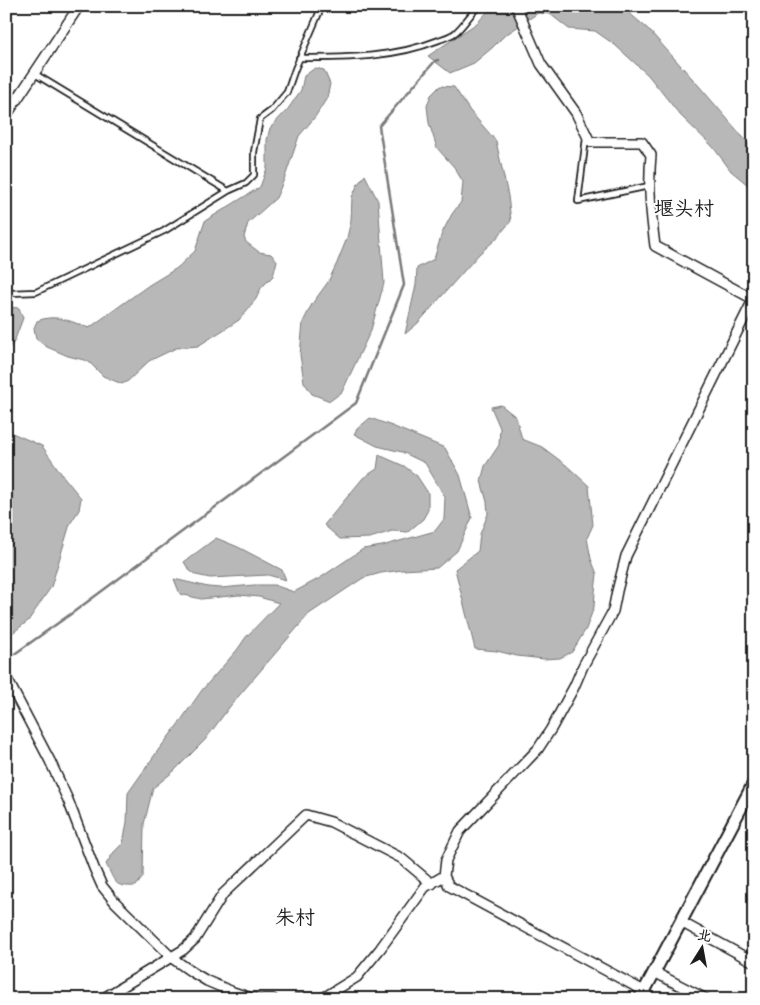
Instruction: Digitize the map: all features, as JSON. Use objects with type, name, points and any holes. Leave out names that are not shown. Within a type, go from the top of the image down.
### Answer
[{"type":"street","points":[[6,116],[79,6]]},
{"type":"street","points":[[516,6],[541,64],[576,113],[590,142],[642,142],[651,155],[649,186],[655,246],[753,298],[626,556],[612,611],[574,687],[538,749],[460,831],[446,860],[444,876],[449,886],[645,996],[654,972],[754,783]]},
{"type":"street","points":[[6,677],[50,760],[102,886],[115,902],[172,958],[207,981],[258,999]]},
{"type":"street","points":[[102,999],[183,950],[195,939],[223,894],[306,815],[331,822],[401,858],[432,884]]},
{"type":"street","points":[[297,999],[323,998],[357,977],[425,887],[444,876]]},
{"type":"street","points":[[681,922],[754,962]]},
{"type":"street","points":[[654,972],[706,999]]},
{"type":"street","points":[[263,999],[273,999]]},
{"type":"lane","points":[[6,294],[36,292],[164,231],[228,191],[246,183],[254,175],[254,152],[260,119],[272,110],[288,92],[299,58],[322,6]]},
{"type":"lane","points":[[299,58],[340,58],[391,54],[424,46],[455,33],[479,6]]},
{"type":"lane","points":[[35,74],[228,191]]},
{"type":"lane","points":[[586,134],[578,201],[649,186]]},
{"type":"shaded area","points":[[496,6],[621,6],[648,29],[754,150],[754,190],[731,171],[713,147],[680,115],[648,75],[615,45],[595,31],[569,29],[550,14],[538,13],[504,36],[474,63],[450,73],[428,56],[477,23],[491,8]]},
{"type":"shaded area","points":[[315,68],[324,70],[330,84],[327,98],[315,117],[299,136],[276,198],[248,223],[244,237],[246,242],[259,252],[271,254],[277,261],[273,276],[261,288],[256,299],[239,320],[198,346],[176,348],[149,361],[128,381],[122,384],[103,376],[88,361],[68,356],[47,347],[36,339],[34,328],[37,321],[44,319],[64,319],[89,328],[149,285],[177,268],[195,251],[205,221],[260,187],[267,168],[267,140],[270,128],[288,109],[301,90],[304,76]]},
{"type":"shaded area","points":[[440,86],[454,87],[470,111],[496,141],[508,196],[511,221],[418,323],[405,334],[416,285],[417,268],[434,259],[442,233],[461,202],[463,182],[454,167],[437,148],[429,123],[427,106],[431,95]]},
{"type":"shaded area","points":[[365,175],[378,201],[384,283],[371,330],[342,392],[330,401],[312,394],[304,382],[300,355],[303,322],[312,304],[328,282],[337,263],[347,238],[351,220],[352,197]]},
{"type":"shaded area","points":[[6,307],[19,308],[23,318],[14,342],[6,352]]},
{"type":"shaded area","points":[[501,405],[516,417],[522,439],[542,447],[589,486],[593,525],[587,538],[591,559],[597,574],[594,607],[586,629],[572,652],[560,658],[544,659],[475,649],[455,569],[478,551],[480,534],[488,514],[487,502],[481,481],[485,466],[499,445],[500,428],[491,407]]},
{"type":"shaded area","points":[[370,418],[445,448],[460,475],[472,518],[457,551],[437,568],[402,570],[363,578],[309,614],[231,705],[205,740],[174,771],[153,788],[144,824],[143,877],[136,886],[123,886],[119,884],[114,880],[106,864],[123,843],[127,822],[128,793],[202,690],[246,637],[279,603],[259,597],[239,595],[201,599],[180,594],[174,579],[221,588],[274,585],[294,592],[320,578],[363,549],[382,546],[435,531],[444,519],[445,497],[425,463],[402,452],[377,446],[354,434]]},
{"type":"shaded area","points":[[10,432],[42,446],[81,498],[79,510],[70,524],[51,587],[28,621],[6,638],[6,433]]},
{"type":"shaded area","points":[[379,455],[404,466],[417,476],[428,493],[428,510],[423,519],[408,532],[392,531],[370,538],[340,539],[324,525],[363,478],[377,469]]},
{"type":"shaded area","points":[[216,538],[282,570],[286,580],[268,575],[210,578],[196,575],[189,570],[184,562]]},
{"type":"waterway","points":[[6,660],[356,403],[404,285],[379,126],[435,61],[438,60]]},
{"type":"waterway","points":[[6,652],[9,658]]},
{"type":"district","name":"堰头村","points":[[684,209]]},
{"type":"district","name":"朱村","points":[[295,918]]}]
